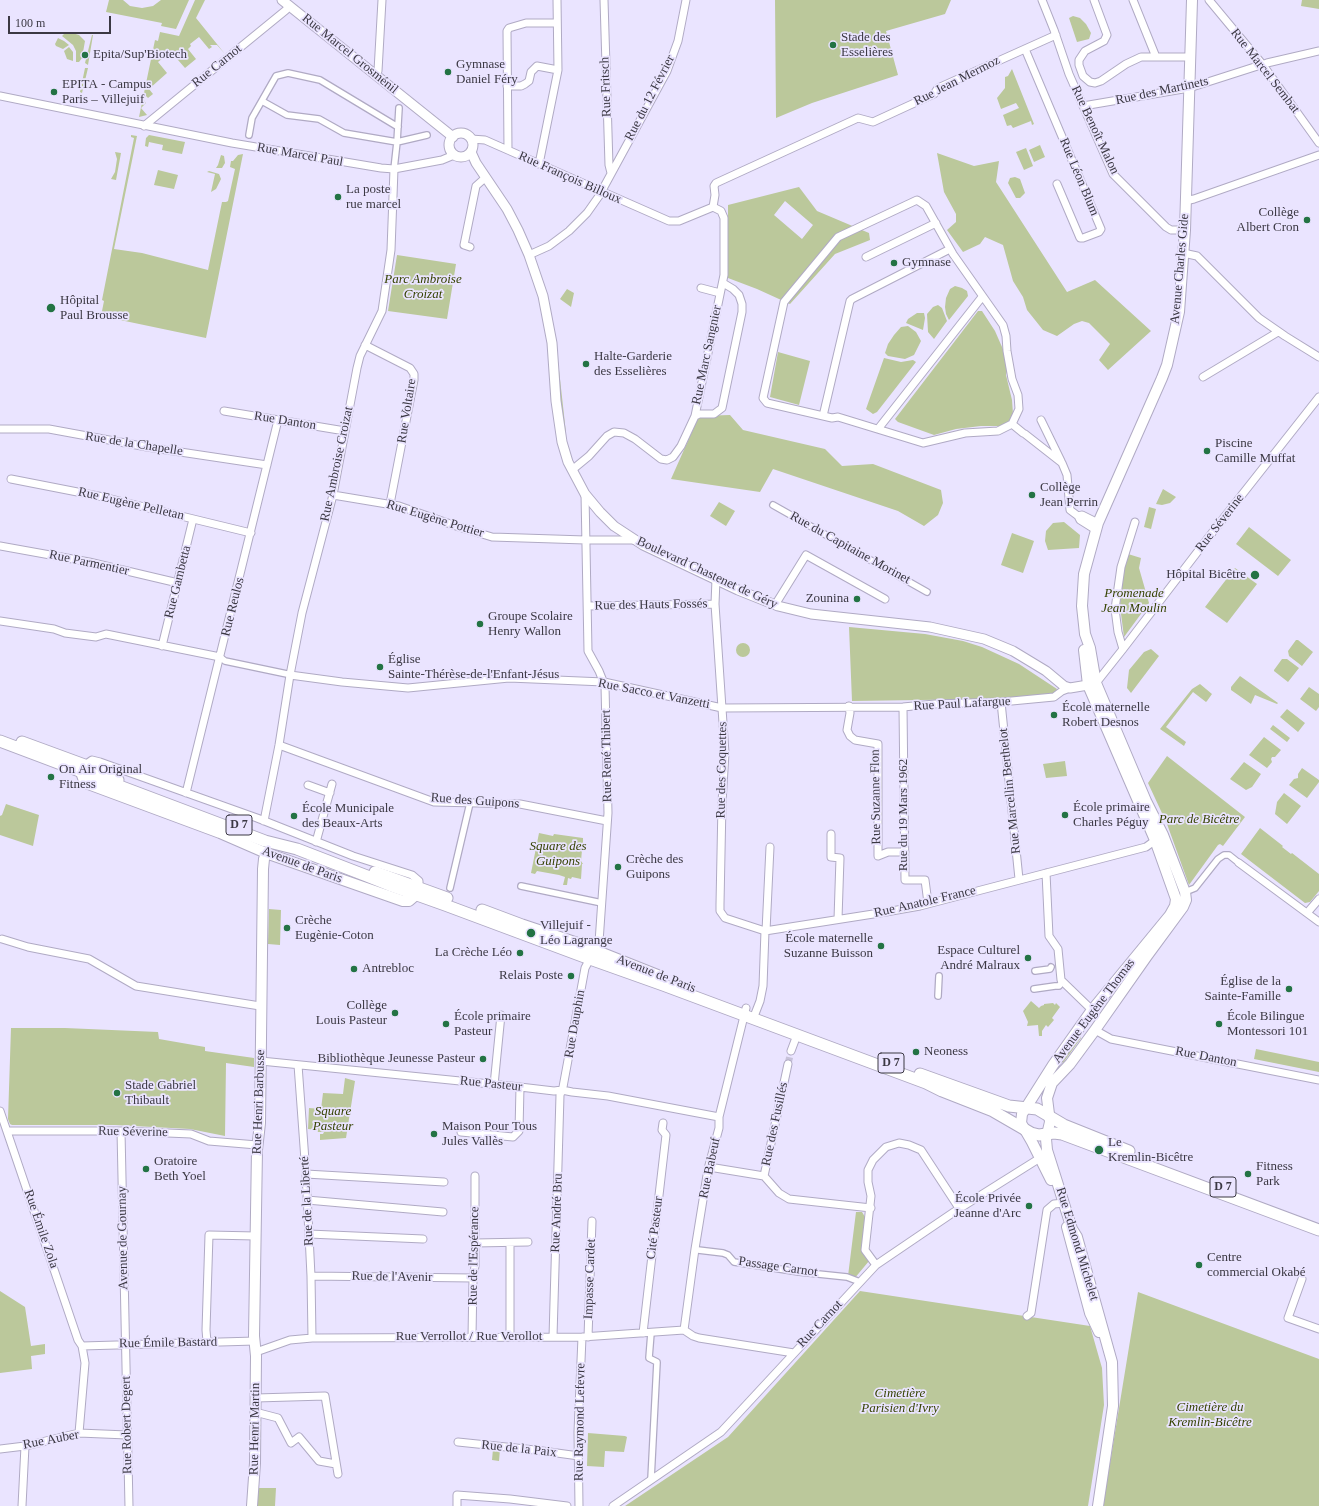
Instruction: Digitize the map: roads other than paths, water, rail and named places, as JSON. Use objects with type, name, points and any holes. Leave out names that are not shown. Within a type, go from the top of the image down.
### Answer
[{"type":"main road","name":"Avenue Charles Gide","points":[[1159,838],[1092,684],[1084,648],[1085,634],[1082,614],[1082,588],[1097,527],[1167,365],[1179,312],[1185,230],[1193,2]]},
{"type":"main road","name":"Avenue de Paris","points":[[0,734],[246,834],[297,849],[418,891],[751,1014]]},
{"type":"main road","name":"Avenue de Paris","points":[[0,741],[83,769]]},
{"type":"main road","name":"Avenue de Paris","points":[[83,769],[84,780],[88,784],[220,833],[266,853],[403,901],[409,901],[418,891]]},
{"type":"main road","points":[[1159,838],[1159,851],[1180,893]]},
{"type":"main road","points":[[1159,838],[1180,893]]},
{"type":"main road","name":"Rue Henri Barbusse","points":[[256,1352],[257,1145],[260,1123],[260,1006],[263,869],[266,853]]},
{"type":"main road","name":"Avenue Eugène Thomas","points":[[1025,1130],[1020,1120],[1026,1107],[1053,1065],[1092,1010],[1124,970],[1152,939],[1170,915],[1180,893],[1186,900],[1184,907],[1070,1064],[1052,1083],[1047,1098],[1049,1116]]},
{"type":"main road","points":[[1095,1030],[1102,1008],[1122,981],[1124,970]]},
{"type":"main road","points":[[1080,1050],[1080,1042],[1092,1025],[1092,1010]]},
{"type":"main road","name":"D 7","points":[[751,1014],[797,1035],[926,1083],[942,1092],[993,1111],[1014,1122],[1025,1130],[1039,1135],[1054,1133],[1062,1134],[1319,1230]]},
{"type":"main road","name":"D 7","points":[[751,1014],[1009,1106],[1037,1109],[1064,1126],[1159,1164],[1319,1222]]},
{"type":"main road","name":"Rue Edmond Michelet","points":[[1044,1154],[1046,1135],[1050,1122],[1049,1116]]},
{"type":"main road","name":"Rue Edmond Michelet","points":[[1025,1130],[1044,1154],[1072,1229],[1077,1237],[1112,1362],[1113,1406],[1098,1506]]},
{"type":"main road","name":"Rue Henri Martin","points":[[252,1506],[259,1413],[256,1352]]},
{"type":"street","points":[[375,74],[378,70],[382,0]]},
{"type":"street","points":[[539,164],[558,70],[557,0]]},
{"type":"street","name":"Rue Fritsch","points":[[604,0],[608,165],[611,173]]},
{"type":"street","name":"Rue du 12 Février","points":[[529,255],[548,246],[569,231],[587,213],[602,191],[671,62],[682,27],[686,0]]},
{"type":"street","name":"Rue Benoît Malon","points":[[1042,0],[1069,74],[1112,174],[1166,227],[1171,230],[1185,230]]},
{"type":"street","points":[[1094,0],[1107,33],[1107,37],[1104,42],[1085,51],[1080,57],[1078,65],[1083,76],[1087,80],[1093,83],[1098,82],[1137,58],[1144,56],[1190,57]]},
{"type":"street","points":[[1133,0],[1156,57]]},
{"type":"street","name":"Rue Marcel Sembat","points":[[1209,0],[1263,65],[1319,143]]},
{"type":"street","name":"Rue Marcel Grosménil","points":[[286,3],[453,137]]},
{"type":"street","name":"Rue Carnot","points":[[144,126],[286,10],[286,3]]},
{"type":"street","points":[[508,150],[506,33],[508,29],[526,23],[557,23]]},
{"type":"street","name":"Rue Jean Mermoz","points":[[713,206],[715,195],[714,186],[716,183],[858,118],[873,122],[934,94],[938,88],[1056,35]]},
{"type":"street","name":"Rue Léon Blum","points":[[1025,49],[1101,229],[1099,232],[1080,238],[1057,184]]},
{"type":"street","name":"Rue des Martinets","points":[[1083,106],[1190,88],[1263,65],[1319,51]]},
{"type":"street","points":[[507,86],[525,84],[529,81],[531,72],[537,66],[558,70]]},
{"type":"street","points":[[249,135],[252,118],[276,76],[288,73],[320,80],[398,127]]},
{"type":"street","name":"Rue Marcel Paul","points":[[0,96],[240,145],[366,166],[394,169],[459,156]]},
{"type":"street","points":[[262,101],[288,115],[319,119],[344,134],[397,142],[427,135]]},
{"type":"street","name":"Rue Ambroise Croizat","points":[[264,821],[280,745],[289,674],[302,613],[333,495],[357,368],[360,356],[382,311],[391,250],[394,169],[399,108]]},
{"type":"street","points":[[459,156],[471,152],[473,146],[471,139],[468,136],[460,134],[451,139],[449,146],[451,152],[459,156],[476,163]]},
{"type":"street","name":"Rue François Billoux","points":[[471,139],[485,140],[669,221],[679,221],[713,206]]},
{"type":"street","name":"Boulevard Chastenet de Géry","points":[[471,152],[485,178],[518,230],[529,255],[543,296],[548,319],[552,344],[556,401],[565,454],[585,494],[606,518],[634,540],[775,605],[811,614],[930,627],[984,639],[1013,651],[1046,671],[1059,683],[1070,688]]},
{"type":"street","points":[[1185,201],[1319,155]]},
{"type":"street","points":[[470,247],[464,245],[476,186],[485,178]]},
{"type":"street","points":[[917,200],[926,206],[950,249],[982,297],[1003,325],[1012,379],[1018,395],[1019,409],[1012,424],[998,431],[965,433],[923,443],[838,417],[832,418],[767,403],[763,398],[784,302],[838,237],[917,200]]},
{"type":"street","points":[[713,206],[721,211],[724,218],[725,265],[723,283]]},
{"type":"street","points":[[866,257],[936,223]]},
{"type":"street","points":[[823,416],[850,301],[950,249]]},
{"type":"street","points":[[1183,253],[1192,254],[1198,257],[1259,318],[1278,332],[1319,357]]},
{"type":"street","name":"Rue Marc Sangnier","points":[[572,470],[589,456],[607,436],[614,432],[624,433],[635,439],[661,459],[667,460],[673,457],[681,446],[695,416],[723,283],[739,295],[742,304],[741,319],[722,408],[714,414],[699,414],[695,416]]},
{"type":"street","name":"Rue Marc Sangnier","points":[[701,288],[720,293]]},
{"type":"street","points":[[878,429],[982,297]]},
{"type":"street","points":[[1203,377],[1278,332]]},
{"type":"street","name":"Rue Voltaire","points":[[365,345],[410,368],[414,374],[390,504]]},
{"type":"street","name":"Rue Séverine","points":[[1092,684],[1123,649],[1215,528],[1319,397]]},
{"type":"street","name":"Rue Danton","points":[[224,411],[345,431]]},
{"type":"street","name":"Rue Reulos","points":[[186,793],[278,420]]},
{"type":"street","points":[[1041,420],[1067,475],[1070,510],[1078,516],[1082,515],[1097,527]]},
{"type":"street","points":[[1012,424],[1062,463]]},
{"type":"street","name":"Rue de la Chapelle","points":[[0,429],[49,429],[147,447],[267,465]]},
{"type":"street","name":"Rue Eugène Pelletan","points":[[11,479],[103,496],[251,533]]},
{"type":"street","name":"Rue René Thibert","points":[[585,494],[588,651],[604,682],[608,790],[600,937],[593,955]]},
{"type":"street","name":"Rue Eugène Pottier","points":[[333,495],[390,504],[492,537],[634,540]]},
{"type":"street","name":"Rue du Capitaine Morinet","points":[[773,505],[927,592]]},
{"type":"street","name":"Rue Gambetta","points":[[162,646],[193,519]]},
{"type":"street","points":[[1123,649],[1118,632],[1115,609],[1121,568],[1134,522]]},
{"type":"street","name":"Rue Parmentier","points":[[0,546],[89,562],[178,583]]},
{"type":"street","points":[[775,605],[806,556],[885,599]]},
{"type":"street","name":"Rue des Coquettes","points":[[716,579],[715,604],[725,753],[722,803],[720,911],[725,918],[766,931]]},
{"type":"street","name":"Rue des Hauts Fossés","points":[[588,606],[715,604]]},
{"type":"street","points":[[0,621],[96,637],[106,634],[220,657],[225,661],[289,674]]},
{"type":"street","name":"Rue Sacco et Vanzetti","points":[[289,674],[342,682],[408,688],[510,678],[604,682],[722,708],[850,706]]},
{"type":"street","points":[[1070,688],[1092,684]]},
{"type":"street","name":"Rue Paul Lafargue","points":[[850,706],[903,707],[935,704],[1001,702],[1054,697],[1062,691],[1070,688]]},
{"type":"street","name":"Rue Marcellin Berthelot","points":[[1001,702],[1019,879]]},
{"type":"street","name":"Rue Suzanne Flon","points":[[850,706],[847,730],[850,736],[855,740],[878,744],[878,856],[888,852],[905,852]]},
{"type":"street","name":"Rue du 19 Mars 1962","points":[[903,707],[905,880],[925,880],[928,903]]},
{"type":"street","name":"Rue des Guipons","points":[[280,745],[434,802],[520,804],[607,822]]},
{"type":"street","name":"Avenue de Paris","points":[[83,769],[92,760],[95,760],[264,821],[316,842],[412,875],[419,881],[418,891]]},
{"type":"street","points":[[316,842],[332,784]]},
{"type":"street","points":[[308,785],[330,793]]},
{"type":"street","points":[[450,888],[470,802]]},
{"type":"street","points":[[831,834],[831,857],[840,858],[838,919]]},
{"type":"street","name":"Rue Anatole France","points":[[766,931],[886,912],[928,903],[1146,847],[1159,838]]},
{"type":"street","points":[[751,1014],[760,1001],[762,986],[770,847]]},
{"type":"street","points":[[1146,847],[1159,851]]},
{"type":"street","points":[[1180,893],[1195,888],[1218,859],[1224,855],[1229,855],[1319,922]]},
{"type":"street","points":[[1046,873],[1049,936],[1058,949],[1055,967],[1062,982],[1092,1010]]},
{"type":"street","points":[[521,886],[602,903]]},
{"type":"street","points":[[1307,913],[1319,899]]},
{"type":"street","points":[[2,939],[28,947],[89,959],[136,986],[260,1006]]},
{"type":"street","name":"Rue Dauphin","points":[[562,1090],[564,1087],[585,968],[593,955]]},
{"type":"street","points":[[1035,971],[1055,967]]},
{"type":"street","points":[[938,996],[939,976]]},
{"type":"street","points":[[1034,989],[1059,986],[1062,982]]},
{"type":"street","name":"Rue Babeuf","points":[[684,1330],[695,1249],[709,1167],[719,1128],[719,1116],[751,1014]]},
{"type":"street","points":[[494,1085],[501,1015]]},
{"type":"street","name":"Rue Danton","points":[[1095,1030],[1111,1039],[1319,1080]]},
{"type":"street","points":[[791,1052],[797,1035]]},
{"type":"street","name":"Rue Pasteur","points":[[261,1061],[494,1085],[562,1090],[608,1096],[719,1116]]},
{"type":"street","name":"Rue des Fusillés","points":[[709,1167],[764,1176],[788,1064]]},
{"type":"street","name":"Rue de la Liberté","points":[[298,1065],[306,1174],[311,1276],[312,1338]]},
{"type":"street","points":[[461,1132],[513,1137],[519,1131],[520,1087]]},
{"type":"street","name":"Rue André Bru","points":[[553,1337],[560,1095],[562,1090]]},
{"type":"street","name":"Rue Émile Zola","points":[[0,1111],[78,1340],[82,1346],[85,1370],[79,1434]]},
{"type":"street","name":"Cité Pasteur","points":[[647,1333],[666,1135],[662,1130],[663,1123]]},
{"type":"street","name":"Rue Séverine","points":[[7,1131],[121,1131],[191,1134],[209,1141],[257,1145]]},
{"type":"street","name":"Avenue de Gournay","points":[[121,1131],[125,1344]]},
{"type":"street","points":[[876,1264],[865,1250],[871,1208],[868,1170],[873,1160],[886,1147],[899,1143],[921,1150],[959,1208]]},
{"type":"street","name":"Rue Carnot","points":[[613,1506],[721,1432],[876,1264],[959,1208],[1044,1154]]},
{"type":"street","points":[[306,1174],[444,1182]]},
{"type":"street","name":"Rue de l'Espérance","points":[[472,1337],[473,1278],[475,1266],[475,1176]]},
{"type":"street","points":[[764,1176],[779,1193],[789,1199],[871,1208]]},
{"type":"street","points":[[307,1200],[443,1212]]},
{"type":"street","points":[[1027,1316],[1032,1313],[1047,1210],[1054,1204],[1062,1203]]},
{"type":"street","name":"Impasse Cardet","points":[[585,1337],[592,1221]]},
{"type":"street","points":[[309,1234],[424,1239]]},
{"type":"street","points":[[207,1342],[206,1330],[209,1235],[256,1236]]},
{"type":"street","points":[[475,1243],[528,1242]]},
{"type":"street","points":[[510,1243],[510,1337]]},
{"type":"street","name":"Passage Carnot","points":[[698,1250],[723,1253],[728,1255],[734,1262],[798,1272],[847,1277],[860,1282]]},
{"type":"street","name":"Rue de l'Avenir","points":[[311,1276],[473,1278]]},
{"type":"street","points":[[1302,1279],[1288,1318],[1319,1329]]},
{"type":"street","points":[[684,1330],[699,1338],[794,1353]]},
{"type":"street","name":"Rue Verrollot / Rue Verollot","points":[[256,1352],[290,1340],[312,1338],[585,1337],[684,1330]]},
{"type":"street","points":[[647,1333],[649,1358],[657,1362],[651,1479]]},
{"type":"street","name":"Rue Raymond Lefevre","points":[[579,1506],[578,1432],[585,1337]]},
{"type":"street","name":"Rue Émile Bastard","points":[[82,1346],[255,1341]]},
{"type":"street","name":"Rue Robert Degert","points":[[125,1344],[129,1506]]},
{"type":"street","points":[[259,1398],[325,1396],[338,1474]]},
{"type":"street","points":[[259,1413],[278,1418],[291,1443],[299,1438],[319,1461],[336,1464]]},
{"type":"street","name":"Rue Auber","points":[[0,1449],[25,1446],[79,1434],[127,1435]]},
{"type":"street","name":"Rue de la Paix","points":[[458,1442],[579,1456]]},
{"type":"street","points":[[22,1506],[25,1446]]},
{"type":"street","points":[[457,1506],[457,1495],[510,1499],[567,1506]]},
{"type":"tunnel","points":[[788,1064],[791,1051]]},
{"type":"place","name":"Stade des Esselières","points":[[833,45]]},
{"type":"place","name":"Epita/Sup'Biotech","points":[[85,55]]},
{"type":"place","name":"Gymnase Daniel Féry","points":[[448,72]]},
{"type":"place","name":"EPITA - Campus Paris – Villejuif","points":[[54,92]]},
{"type":"place","name":"La poste rue marcel","points":[[338,197]]},
{"type":"place","name":"Collège Albert Cron","points":[[1307,220]]},
{"type":"place","name":"Gymnase","points":[[894,263]]},
{"type":"place","name":"Hôpital Paul Brousse","points":[[51,308]]},
{"type":"place","name":"Halte-Garderie des Esselières","points":[[586,364]]},
{"type":"place","name":"Piscine Camille Muffat","points":[[1207,451]]},
{"type":"place","name":"Collège Jean Perrin","points":[[1032,495]]},
{"type":"place","name":"Hôpital Bicêtre","points":[[1255,575]]},
{"type":"place","name":"Zounina","points":[[857,599]]},
{"type":"place","name":"Groupe Scolaire Henry Wallon","points":[[480,624]]},
{"type":"place","name":"Église Sainte-Thérèse-de-l'Enfant-Jésus","points":[[380,667]]},
{"type":"place","name":"École maternelle Robert Desnos","points":[[1054,715]]},
{"type":"place","name":"On Air Original Fitness","points":[[51,777]]},
{"type":"place","name":"École primaire Charles Péguy","points":[[1065,815]]},
{"type":"place","name":"École Municipale des Beaux-Arts","points":[[294,816]]},
{"type":"place","name":"Crèche des Guipons","points":[[618,867]]},
{"type":"place","name":"Crèche Eugènie-Coton","points":[[287,928]]},
{"type":"place","name":"Villejuif - Léo Lagrange","points":[[531,933]]},
{"type":"place","name":"École maternelle Suzanne Buisson","points":[[881,946]]},
{"type":"place","name":"La Crèche Léo","points":[[520,953]]},
{"type":"place","name":"Espace Culturel André Malraux","points":[[1028,958]]},
{"type":"place","name":"Antrebloc","points":[[354,969]]},
{"type":"place","name":"Relais Poste","points":[[571,976]]},
{"type":"place","name":"Église de la Sainte-Famille","points":[[1289,989]]},
{"type":"place","name":"Collège Louis Pasteur","points":[[395,1013]]},
{"type":"place","name":"École primaire Pasteur","points":[[446,1024]]},
{"type":"place","name":"École Bilingue Montessori 101","points":[[1219,1024]]},
{"type":"place","name":"Neoness","points":[[916,1052]]},
{"type":"place","name":"Bibliothèque Jeunesse Pasteur","points":[[483,1059]]},
{"type":"place","name":"Stade Gabriel Thibault","points":[[117,1093]]},
{"type":"place","name":"Maison Pour Tous Jules Vallès","points":[[434,1134]]},
{"type":"place","name":"Le Kremlin-Bicêtre","points":[[1099,1150]]},
{"type":"place","name":"Oratoire Beth Yoel","points":[[146,1169]]},
{"type":"place","name":"Fitness Park","points":[[1248,1174]]},
{"type":"place","name":"École Privée Jeanne d'Arc","points":[[1029,1206]]},
{"type":"place","name":"Centre commercial Okabé","points":[[1199,1265]]},
{"type":"park label","name":"Parc Ambroise Croizat","points":[[423,288]]},
{"type":"park label","name":"Promenade Jean Moulin","points":[[1134,602]]},
{"type":"park label","name":"Parc de Bicêtre","points":[[1199,820]]},
{"type":"park label","name":"Square des Guipons","points":[[558,854]]},
{"type":"park label","name":"Square Pasteur","points":[[333,1120]]},
{"type":"park label","name":"Cimetière Parisien d'Ivry","points":[[900,1402]]},
{"type":"park label","name":"Cimetière du Kremlin-Bicêtre","points":[[1210,1416]]}]
